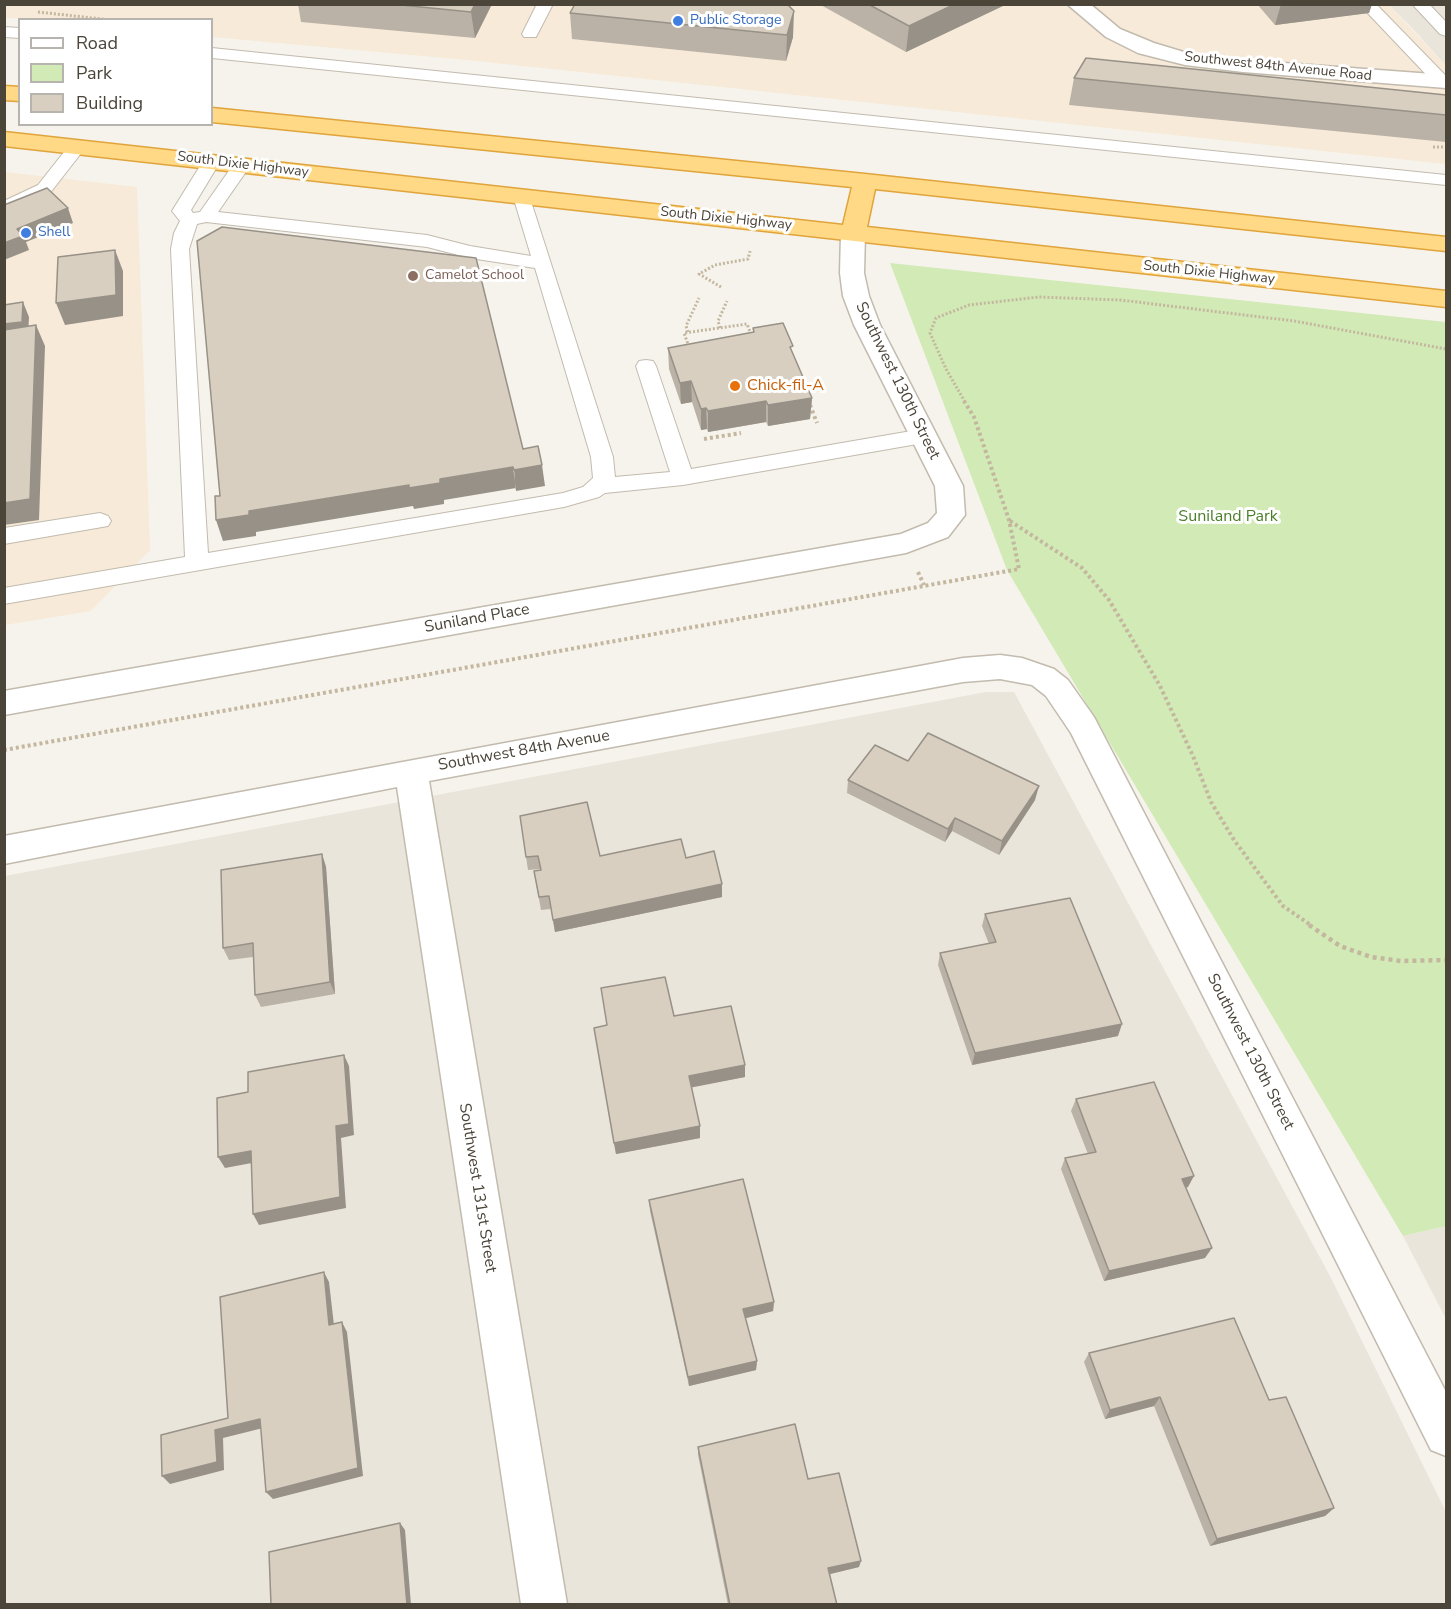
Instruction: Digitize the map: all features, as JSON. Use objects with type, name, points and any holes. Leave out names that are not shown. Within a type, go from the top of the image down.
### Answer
[{"type":"highway","points":[[213,115],[865,181],[1446,244]]},
{"type":"highway","name":"South Dixie Highway","points":[[4,140],[1446,299]]},
{"type":"highway","points":[[853,234],[865,181]]},
{"type":"street","name":"Southwest 84th Avenue Road","points":[[1077,4],[1113,33],[1146,48],[1185,59],[1243,66],[1445,82]]},
{"type":"street","name":"Southwest 130th Street","points":[[853,234],[852,273],[856,296],[867,325],[951,495],[951,515],[946,523]]},
{"type":"street","name":"Suniland Place","points":[[4,703],[906,543],[924,537],[946,523]]},
{"type":"street","name":"Southwest 84th Avenue","points":[[4,850],[963,670],[1000,667],[1022,670],[1043,677]]},
{"type":"street","name":"Southwest 130th Street","points":[[1043,677],[1057,688],[1083,726],[1446,1435]]},
{"type":"street","name":"Southwest 131st Street","points":[[411,772],[544,1605]]},
{"type":"lane","points":[[530,34],[545,4]]},
{"type":"lane","points":[[1367,4],[1445,82]]},
{"type":"lane","points":[[1420,4],[1446,31]]},
{"type":"lane","points":[[213,53],[1446,180]]},
{"type":"lane","points":[[4,208],[44,189],[77,147]]},
{"type":"lane","points":[[211,162],[181,211],[197,218],[427,241],[470,252],[542,264]]},
{"type":"lane","points":[[197,563],[191,304],[180,249],[183,233],[241,166]]},
{"type":"lane","points":[[4,596],[564,500],[591,492],[599,486],[605,472],[602,457],[522,196]]},
{"type":"lane","points":[[459,268],[470,252]]},
{"type":"lane","points":[[646,366],[683,478]]},
{"type":"lane","points":[[599,486],[683,478],[923,436]]},
{"type":"lane","points":[[4,536],[100,521]]},
{"type":"path","points":[[28,11],[93,18]]},
{"type":"path","points":[[721,286],[699,274],[715,265],[748,259],[752,245]]},
{"type":"path","points":[[4,750],[1019,569],[1009,520],[974,417],[946,369],[930,333],[936,318],[969,304],[1020,298],[1064,297],[1120,300],[1294,321],[1446,349]]},
{"type":"path","points":[[688,332],[686,326],[699,298]]},
{"type":"path","points":[[720,328],[718,321],[727,301]]},
{"type":"path","points":[[691,351],[684,333],[747,324],[756,346]]},
{"type":"path","points":[[808,401],[820,431]]},
{"type":"path","points":[[1009,520],[1082,568],[1109,600],[1165,696],[1193,756],[1211,802],[1240,849],[1283,906],[1340,946],[1371,957],[1401,961],[1446,960]]},
{"type":"shaded area","points":[[4,5],[1389,5],[1446,66],[1446,164],[467,60],[213,37],[213,18],[5,18]]},
{"type":"shaded area","points":[[1389,5],[1446,5],[1446,66],[1414,30]]},
{"type":"shaded area","points":[[5,172],[137,187],[150,550],[91,611],[5,625]]},
{"type":"shaded area","points":[[986,692],[1014,692],[1331,1278],[1446,1512],[1446,1604],[5,1604],[5,876]]},
{"type":"shaded area","points":[[1446,1226],[1446,1319],[1403,1236]]},
{"type":"green space","name":"Suniland Park","points":[[890,263],[1446,322],[1446,1226],[1403,1236],[1007,570]]},
{"type":"building","points":[[391,4],[475,4],[471,12]]},
{"type":"building","points":[[575,4],[787,4],[794,11],[787,35],[570,13]]},
{"type":"building","points":[[868,4],[955,4],[909,26]]},
{"type":"building","points":[[1086,58],[1446,95],[1446,115],[1074,78]]},
{"type":"building","points":[[47,188],[68,208],[17,229],[23,236],[4,243],[4,205]]},
{"type":"building","points":[[222,227],[476,258],[523,449],[538,446],[542,465],[514,470],[513,467],[440,479],[440,483],[409,488],[409,485],[249,511],[249,515],[216,520],[215,496],[220,496],[197,241]]},
{"type":"building","points":[[115,250],[116,295],[56,303],[58,257]]},
{"type":"building","points":[[23,302],[22,322],[4,324],[4,305]]},
{"type":"building","name":"Chick-fil-A","points":[[783,323],[793,346],[790,347],[812,398],[768,405],[766,401],[708,411],[706,408],[701,409],[691,381],[680,383],[668,348],[754,332],[753,328]]},
{"type":"building","points":[[36,325],[30,499],[4,503],[4,330]]},
{"type":"building","points":[[928,733],[1039,786],[1002,841],[955,818],[948,829],[848,780],[875,745],[908,761]]},
{"type":"building","points":[[587,802],[600,856],[681,839],[686,858],[714,851],[722,884],[553,920],[549,896],[539,897],[534,871],[541,870],[538,856],[526,857],[520,816]]},
{"type":"building","points":[[322,854],[330,982],[255,995],[253,943],[223,948],[221,870]]},
{"type":"building","points":[[1070,898],[1122,1024],[975,1053],[940,953],[996,942],[985,914]]},
{"type":"building","points":[[665,977],[674,1016],[731,1006],[745,1065],[689,1076],[700,1126],[614,1143],[594,1028],[607,1025],[601,988]]},
{"type":"building","points":[[344,1055],[349,1124],[336,1126],[340,1197],[253,1214],[251,1151],[218,1157],[217,1098],[248,1092],[248,1072]]},
{"type":"building","points":[[1154,1082],[1194,1176],[1182,1179],[1212,1248],[1109,1271],[1065,1158],[1096,1152],[1076,1099]]},
{"type":"building","points":[[743,1179],[774,1302],[743,1309],[757,1361],[688,1377],[649,1200]]},
{"type":"building","points":[[324,1272],[329,1325],[342,1322],[358,1468],[266,1492],[260,1419],[215,1430],[217,1462],[162,1476],[161,1435],[228,1418],[220,1297]]},
{"type":"building","points":[[1234,1318],[1269,1400],[1286,1397],[1334,1508],[1217,1539],[1160,1397],[1110,1410],[1089,1353]]},
{"type":"building","points":[[795,1424],[808,1479],[839,1473],[861,1561],[828,1568],[837,1605],[730,1605],[698,1447]]},
{"type":"building","points":[[400,1523],[407,1605],[271,1605],[269,1552]]},
{"type":"place","name":"Public Storage","points":[[678,21]]},
{"type":"place","name":"Shell","points":[[26,233]]},
{"type":"place","name":"Camelot School","points":[[413,276]]},
{"type":"place","name":"Chick-fil-A","points":[[735,386]]}]
